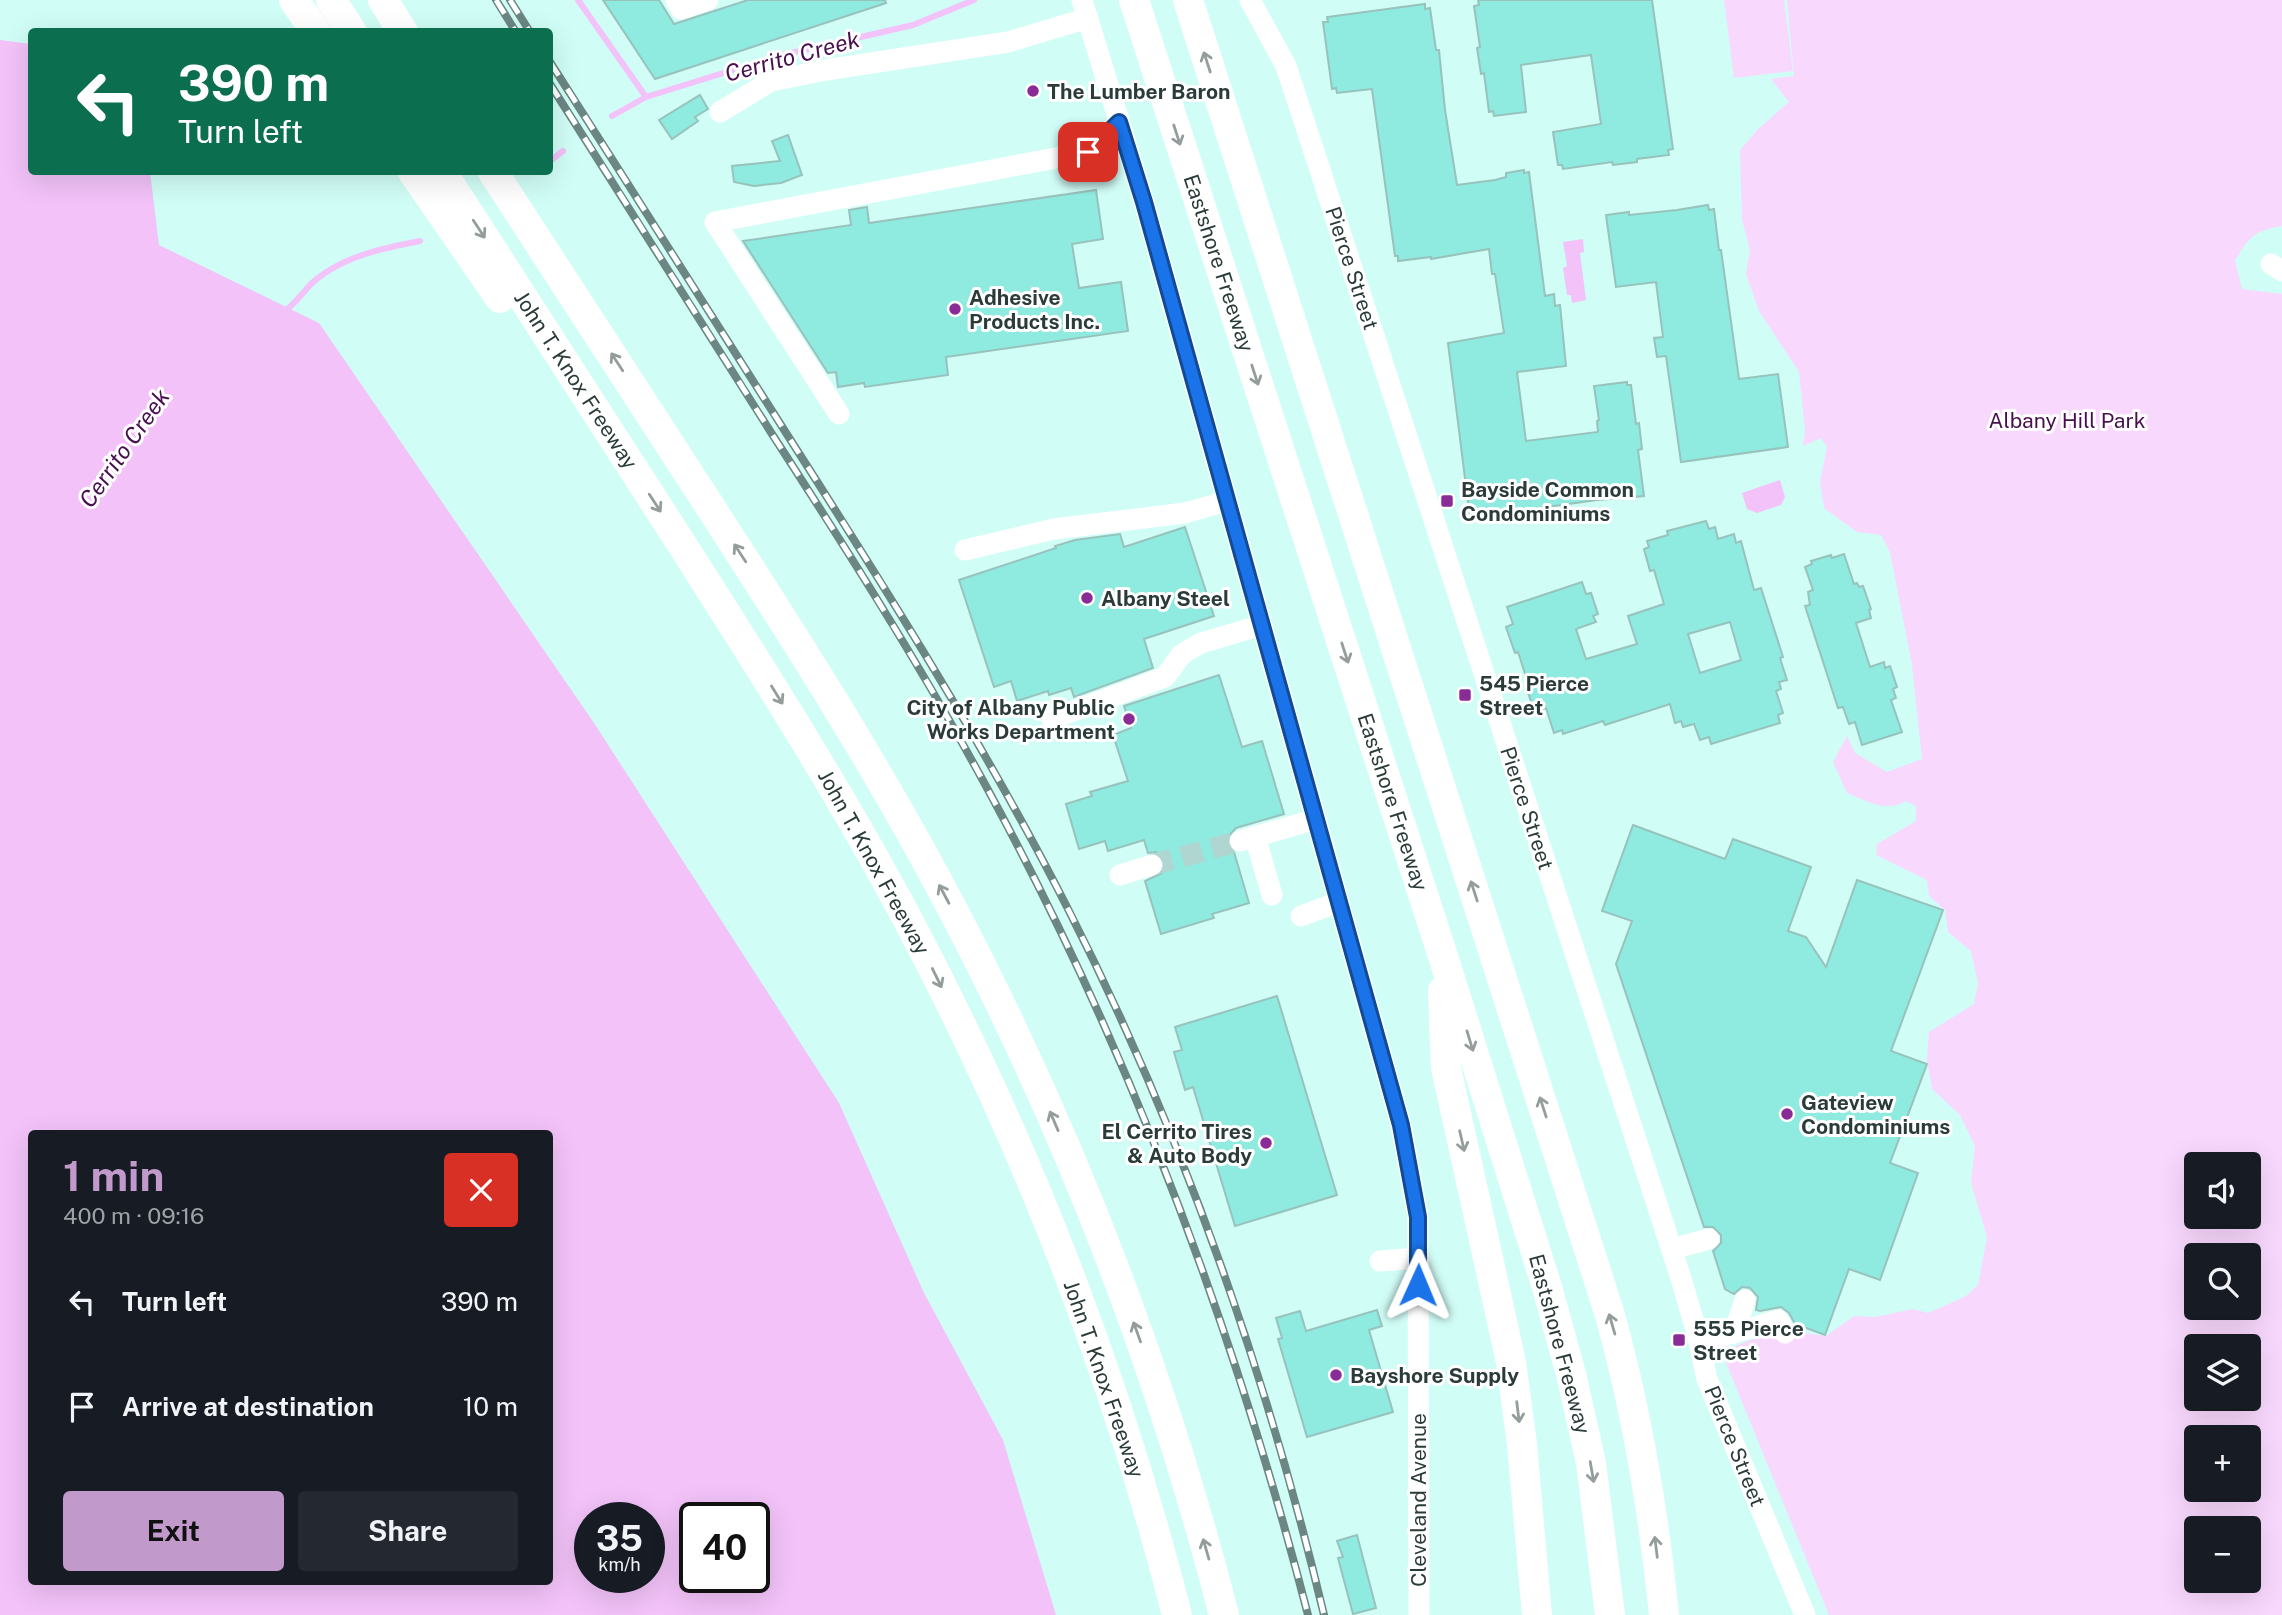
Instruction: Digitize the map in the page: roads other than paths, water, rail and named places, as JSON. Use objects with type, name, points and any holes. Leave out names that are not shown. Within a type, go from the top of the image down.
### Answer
[{"type":"highway","points":[[295,0],[313,28]]},
{"type":"highway","points":[[331,0],[349,28]]},
{"type":"highway","points":[[383,0],[400,28]]},
{"type":"highway","points":[[407,0],[417,28]]},
{"type":"highway","name":"Eastshore Freeway","points":[[1134,0],[1548,1287],[1582,1418],[1598,1507],[1610,1615]]},
{"type":"highway","points":[[1188,0],[1610,1315],[1642,1454],[1664,1615]]},
{"type":"highway","points":[[415,175],[545,364],[577,382]]},
{"type":"highway","name":"John T. Knox Freeway","points":[[444,175],[742,639],[831,784],[908,921],[1014,1143],[1084,1316],[1136,1470],[1177,1615]]},
{"type":"highway","name":"John T. Knox Freeway","points":[[495,175],[819,677],[892,798],[975,953],[1048,1107],[1115,1271],[1175,1445],[1224,1615]]},
{"type":"highway","points":[[1442,953],[1446,1068],[1511,1362],[1523,1454],[1537,1615]]},
{"type":"street","points":[[676,0],[681,9],[708,0]]},
{"type":"street","name":"Pierce Street","points":[[1250,0],[1286,66],[1302,114],[1672,1250],[1700,1343],[1707,1379],[1805,1615]]},
{"type":"street","points":[[720,112],[771,81],[1009,42],[1084,7]]},
{"type":"street","name":"Cleveland Avenue","points":[[1084,7],[1227,501],[1401,1125],[1418,1217],[1419,1615]]},
{"type":"street","points":[[839,414],[715,222],[1088,152],[1119,122]]},
{"type":"street","points":[[965,550],[1054,529],[1185,513],[1227,501]]},
{"type":"street","points":[[1052,719],[1165,677],[1182,654],[1201,643],[1262,625]]},
{"type":"street","points":[[1272,895],[1247,839],[1316,819]]},
{"type":"street","points":[[1120,875],[1152,866]]},
{"type":"street","points":[[1301,916],[1339,902]]},
{"type":"street","points":[[1672,1250],[1709,1239]]},
{"type":"street","points":[[1380,1261],[1419,1258]]},
{"type":"street","points":[[1734,1334],[1745,1300]]},
{"type":"street","points":[[1700,1343],[1778,1320],[1786,1333]]},
{"type":"water","points":[[0,40],[28,44],[28,175],[150,175],[159,245],[319,323],[594,723],[839,1103],[924,1293],[1003,1440],[1056,1615],[0,1615]]},
{"type":"water","points":[[1583,239],[1584,252],[1580,253],[1586,300],[1572,303],[1571,295],[1567,295],[1563,268],[1567,266],[1563,242]]},
{"type":"water","points":[[1780,480],[1785,497],[1781,505],[1757,513],[1747,509],[1742,493]]},
{"type":"waterway","points":[[578,0],[646,97]]},
{"type":"waterway","name":"Cerrito Creek","points":[[612,116],[646,97],[778,56],[913,25],[974,0]]},
{"type":"waterway","name":"Cerrito Creek","points":[[553,159],[563,151]]},
{"type":"waterway","name":"Cerrito Creek","points":[[283,312],[293,305],[313,282],[330,270],[354,258],[420,241]]},
{"type":"tunnel","points":[[1152,865],[1240,841]]},
{"type":"railway","points":[[496,0],[514,28]]},
{"type":"railway","points":[[510,0],[528,28]]},
{"type":"railway","points":[[553,67],[902,617],[971,731],[1067,907],[1147,1078],[1216,1254],[1275,1433],[1324,1615]]},
{"type":"railway","points":[[553,89],[883,609],[962,743],[1039,887],[1087,987],[1173,1191],[1247,1401],[1308,1615]]},
{"type":"place","name":"The Lumber Baron","points":[[1033,91]]},
{"type":"place","name":"Adhesive Products Inc.","points":[[955,309]]},
{"type":"place","name":"Bayside Common Condominiums","points":[[1447,501]]},
{"type":"place","name":"Albany Steel","points":[[1087,598]]},
{"type":"place","name":"545 Pierce Street","points":[[1465,695]]},
{"type":"place","name":"City of Albany Public Works Department","points":[[1129,719]]},
{"type":"place","name":"Gateview Condominiums","points":[[1787,1114]]},
{"type":"place","name":"El Cerrito Tires & Auto Body","points":[[1266,1143]]},
{"type":"place","name":"555 Pierce Street","points":[[1679,1340]]},
{"type":"place","name":"Bayshore Supply","points":[[1336,1375]]},
{"type":"park label","name":"Albany Hill Park","points":[[2067,420]]}]
